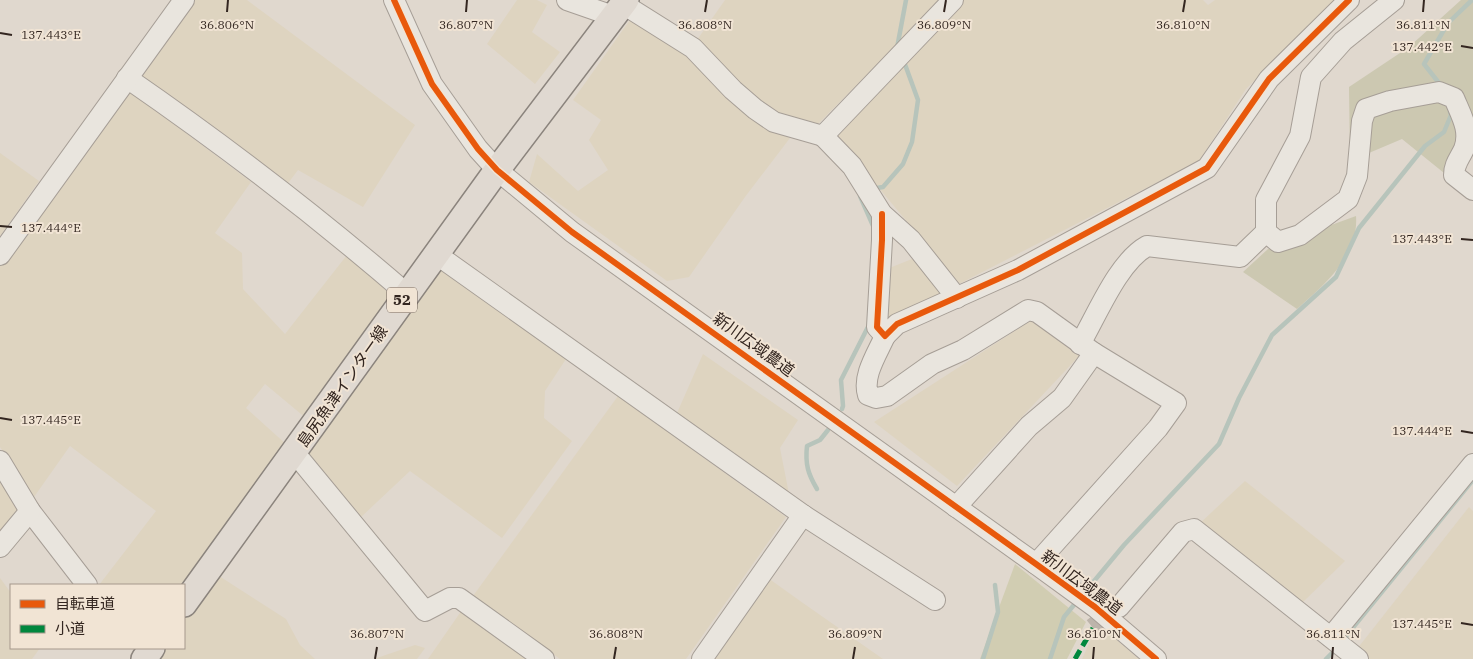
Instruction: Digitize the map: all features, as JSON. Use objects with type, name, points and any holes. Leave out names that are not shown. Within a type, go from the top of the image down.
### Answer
[{"type":"main road","name":"島尻魚津インター線","points":[[185,603],[497,170],[621,7]]},
{"type":"street","points":[[0,255],[184,0]]},
{"type":"street","name":"新川広域農道","points":[[394,0],[432,84],[478,149],[497,170],[572,232],[1036,564],[1081,597],[1156,659]]},
{"type":"street","points":[[568,0],[621,7],[694,48],[732,90],[774,122],[823,136],[852,166],[882,214],[911,240],[957,298]]},
{"type":"street","points":[[823,136],[952,0]]},
{"type":"street","points":[[1036,564],[1158,428],[1176,403],[1087,349],[1037,312],[1028,310],[963,350],[932,364],[887,396],[876,398],[868,395],[865,387],[866,378],[884,336],[897,324],[1018,270],[1207,168],[1269,80],[1349,0]]},
{"type":"street","points":[[956,507],[1029,426],[1062,398],[1087,349],[1122,271],[1135,253],[1147,246],[1240,257],[1266,232],[1266,200],[1300,136],[1311,76],[1343,41],[1394,0]]},
{"type":"street","points":[[127,78],[176,112],[307,211],[407,294]]},
{"type":"street","points":[[1266,232],[1278,242],[1300,235],[1348,199],[1356,176],[1362,121],[1366,109],[1390,101],[1439,92],[1454,98],[1464,123],[1467,137],[1454,166],[1454,175],[1473,190]]},
{"type":"street","points":[[882,214],[877,327],[884,336]]},
{"type":"street","points":[[436,254],[803,515],[935,600]]},
{"type":"street","points":[[294,452],[425,611],[450,598],[459,598],[544,659]]},
{"type":"street","points":[[0,461],[30,511],[86,584]]},
{"type":"street","points":[[1331,637],[1473,464]]},
{"type":"street","points":[[0,547],[30,511]]},
{"type":"street","points":[[702,659],[803,515]]},
{"type":"street","points":[[1118,606],[1183,532],[1194,529],[1331,637],[1349,656]]},
{"type":"shaded area","points":[[191,0],[247,0],[415,125],[363,207],[298,170],[286,186],[143,78],[141,70]]},
{"type":"shaded area","points":[[517,0],[537,0],[547,5],[532,32],[560,52],[535,84],[487,44]]},
{"type":"shaded area","points":[[725,0],[941,0],[817,125],[761,105],[697,40]]},
{"type":"shaded area","points":[[961,0],[1203,0],[1208,5],[1215,0],[1336,0],[1246,89],[1199,161],[959,284],[833,133]]},
{"type":"shaded area","points":[[1461,0],[1473,0],[1473,142],[1449,177],[1402,139],[1350,161],[1349,87],[1409,47]]},
{"type":"shaded area","points":[[632,17],[694,61],[744,113],[790,138],[745,197],[689,277],[667,281],[529,182],[537,154],[578,191],[608,170],[589,140],[601,120],[573,100]]},
{"type":"shaded area","points":[[132,92],[251,182],[215,233],[242,253],[243,289],[285,334],[347,255],[390,290],[391,303],[307,419],[265,384],[246,408],[287,445],[185,584],[100,584],[156,511],[70,446],[34,497],[0,447],[0,264],[125,93]]},
{"type":"shaded area","points":[[0,153],[39,181],[0,236]]},
{"type":"shaded area","points":[[1356,216],[1352,244],[1346,257],[1328,280],[1297,309],[1243,272],[1268,249],[1294,244],[1323,228]]},
{"type":"shaded area","points":[[912,259],[946,295],[888,319],[887,269]]},
{"type":"shaded area","points":[[440,267],[566,359],[545,391],[544,418],[572,441],[502,538],[410,471],[360,518],[308,452]]},
{"type":"shaded area","points":[[1032,320],[1081,354],[957,486],[874,422]]},
{"type":"shaded area","points":[[703,354],[798,420],[780,448],[789,494],[677,413]]},
{"type":"shaded area","points":[[618,396],[786,517],[686,659],[560,659],[473,596]]},
{"type":"shaded area","points":[[0,477],[22,510],[0,535]]},
{"type":"shaded area","points":[[1245,481],[1345,561],[1300,605],[1198,525]]},
{"type":"shaded area","points":[[1469,507],[1473,511],[1473,659],[1370,659],[1357,649]]},
{"type":"shaded area","points":[[1015,564],[1086,622],[1067,659],[980,659]]},
{"type":"shaded area","points":[[216,574],[286,619],[300,645],[315,659],[156,659],[163,649],[185,649],[185,619]]},
{"type":"shaded area","points":[[0,578],[10,592],[10,649],[39,649],[32,659],[0,659]]},
{"type":"shaded area","points":[[768,578],[803,603],[883,659],[711,659]]},
{"type":"shaded area","points":[[462,610],[530,659],[428,659]]},
{"type":"shaded area","points":[[1098,624],[1139,659],[1082,659]]},
{"type":"shaded area","points":[[415,645],[425,648],[417,659],[374,659]]},
{"type":"waterway","points":[[897,48],[906,0]]},
{"type":"waterway","points":[[1439,83],[1424,64],[1448,23],[1472,0]]},
{"type":"waterway","points":[[871,189],[883,187],[903,164],[912,142],[918,100],[903,59]]},
{"type":"waterway","points":[[1085,592],[1124,545],[1219,444],[1239,398],[1272,335],[1336,277],[1359,228],[1425,146],[1444,132],[1451,115],[1450,112]]},
{"type":"waterway","points":[[860,196],[874,228]]},
{"type":"waterway","points":[[842,409],[841,380],[869,325]]},
{"type":"waterway","points":[[817,489],[808,469],[806,458],[807,446],[820,440],[828,430]]},
{"type":"waterway","points":[[1342,641],[1473,480]]},
{"type":"waterway","points":[[983,659],[998,612],[995,585]]},
{"type":"waterway","points":[[1050,659],[1064,617],[1078,600]]},
{"type":"waterway","points":[[1326,659],[1336,649]]},
{"type":"tunnel","points":[[1093,628],[1119,607]]},
{"type":"marked path","points":[[1075,659],[1093,628]]},
{"type":"cycle path","points":[[394,0],[432,84],[478,149],[497,170],[572,232],[1095,607],[1156,659]]},
{"type":"cycle path","points":[[882,214],[877,327],[885,336],[897,324],[1018,270],[1207,168],[1269,79],[1349,0]]}]
